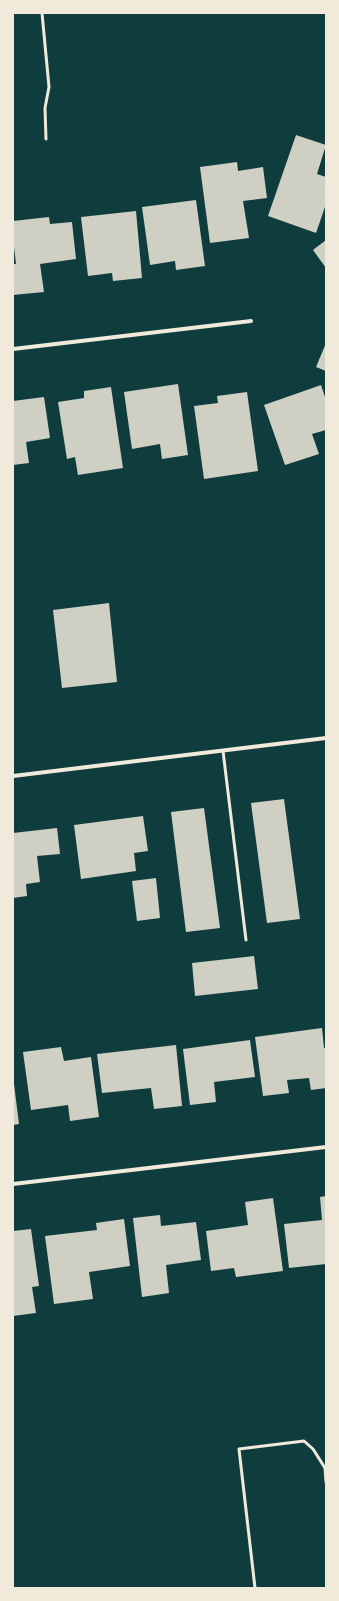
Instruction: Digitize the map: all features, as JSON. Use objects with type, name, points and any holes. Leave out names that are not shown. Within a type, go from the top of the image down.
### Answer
[{"type":"street","points":[[13,349],[251,320]]},
{"type":"street","points":[[13,776],[326,738]]},
{"type":"street","points":[[13,1184],[326,1147]]},
{"type":"lane","points":[[42,13],[49,87],[45,108],[46,139]]},
{"type":"lane","points":[[223,751],[246,940]]},
{"type":"lane","points":[[255,1588],[239,1449],[304,1442],[313,1449],[324,1468],[326,1482]]},
{"type":"building","points":[[296,135],[326,145],[317,174],[326,177],[326,204],[316,233],[268,216]]},
{"type":"building","points":[[237,162],[238,171],[263,167],[267,198],[243,201],[249,238],[210,243],[200,167]]},
{"type":"building","points":[[196,200],[205,266],[176,270],[175,261],[150,265],[142,207]]},
{"type":"building","points":[[136,211],[142,278],[113,281],[112,273],[88,276],[81,217]]},
{"type":"building","points":[[49,217],[50,224],[72,222],[76,259],[40,264],[44,292],[13,295],[13,264],[16,264],[13,221]]},
{"type":"building","points":[[326,240],[326,268],[313,250]]},
{"type":"building","points":[[326,343],[326,371],[316,367]]},
{"type":"building","points":[[178,384],[188,455],[162,459],[160,444],[132,449],[124,392]]},
{"type":"building","points":[[321,385],[326,400],[326,430],[312,434],[319,454],[285,465],[264,405]]},
{"type":"building","points":[[111,387],[123,468],[78,475],[75,457],[67,459],[58,402],[84,398],[84,391]]},
{"type":"building","points":[[247,392],[258,471],[204,479],[194,406],[218,403],[217,396]]},
{"type":"building","points":[[44,397],[50,438],[26,442],[29,463],[13,465],[13,401]]},
{"type":"building","points":[[109,603],[117,682],[62,688],[53,610]]},
{"type":"building","points":[[284,799],[300,919],[267,923],[251,803]]},
{"type":"building","points":[[204,808],[220,928],[186,932],[171,812]]},
{"type":"building","points":[[143,816],[148,851],[134,853],[136,871],[81,879],[74,825]]},
{"type":"building","points":[[57,828],[60,854],[37,856],[40,882],[26,884],[27,896],[13,898],[13,833]]},
{"type":"building","points":[[156,878],[160,918],[137,921],[132,881]]},
{"type":"building","points":[[254,956],[258,989],[195,996],[192,963]]},
{"type":"building","points":[[322,1028],[324,1048],[326,1048],[326,1088],[311,1090],[309,1078],[287,1080],[289,1093],[263,1096],[255,1037]]},
{"type":"building","points":[[250,1040],[255,1077],[214,1082],[216,1102],[190,1105],[183,1049]]},
{"type":"building","points":[[176,1045],[182,1106],[154,1109],[151,1088],[102,1093],[97,1054]]},
{"type":"building","points":[[61,1047],[64,1061],[91,1057],[99,1117],[70,1121],[68,1105],[31,1110],[23,1052]]},
{"type":"building","points":[[14,1084],[19,1124],[13,1125],[13,1085]]},
{"type":"building","points":[[326,1196],[326,1264],[289,1268],[284,1224],[322,1220],[320,1197]]},
{"type":"building","points":[[273,1198],[283,1271],[236,1277],[234,1268],[211,1271],[206,1231],[248,1225],[245,1202]]},
{"type":"building","points":[[160,1215],[161,1226],[196,1222],[201,1260],[166,1265],[169,1293],[142,1297],[133,1218]]},
{"type":"building","points":[[124,1219],[130,1266],[89,1272],[93,1299],[54,1304],[45,1236],[97,1230],[96,1223]]},
{"type":"building","points":[[31,1229],[39,1286],[32,1287],[36,1313],[13,1316],[13,1231]]}]
